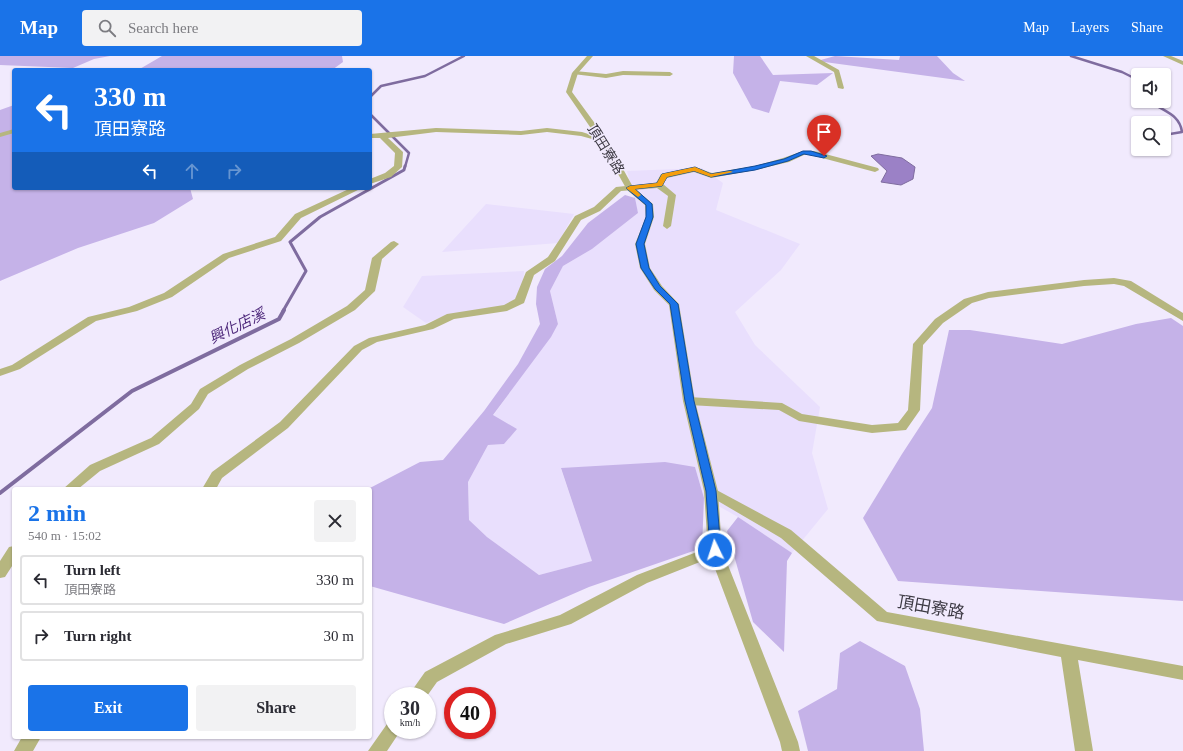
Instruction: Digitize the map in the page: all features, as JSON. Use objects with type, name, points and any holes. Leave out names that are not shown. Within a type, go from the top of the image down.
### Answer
[{"type":"street","name":"頂田寮路","points":[[590,56],[574,73],[569,92],[603,140],[630,188],[649,204],[650,217],[640,244],[642,256],[645,268],[658,288],[674,304],[689,401],[711,491],[715,550],[790,742],[791,751]]},
{"type":"street","points":[[809,56],[837,72],[841,88]]},
{"type":"street","points":[[1166,56],[1183,63]]},
{"type":"street","points":[[574,73],[606,76],[623,73],[670,74]]},
{"type":"street","points":[[372,136],[436,130],[521,133],[547,130],[582,134],[603,140]]},
{"type":"street","points":[[0,135],[12,132]]},
{"type":"street","points":[[372,181],[388,174],[398,167],[399,152],[382,136]]},
{"type":"street","points":[[659,185],[664,176],[695,169],[711,176],[755,168],[786,160],[803,153],[811,153],[875,170]]},
{"type":"street","points":[[210,487],[217,475],[284,425],[358,348],[373,340],[429,327],[451,316],[507,308],[520,301],[528,274],[552,259],[578,218],[596,209],[619,189],[659,185],[672,196],[667,226]]},
{"type":"street","points":[[0,373],[16,367],[92,319],[133,309],[168,295],[226,256],[278,239],[298,216],[354,190]]},
{"type":"street","points":[[72,487],[95,468],[155,441],[195,406],[204,392],[244,367],[296,341],[351,308],[370,291],[377,258],[394,244]]},
{"type":"street","points":[[689,401],[782,407],[799,417],[872,429],[902,427],[914,410],[918,344],[939,320],[968,301],[996,294],[1084,283],[1114,281],[1127,283],[1183,318]]},
{"type":"street","name":"頂田寮路","points":[[711,491],[786,534],[883,617],[1183,673]]},
{"type":"street","points":[[424,687],[431,677],[501,640],[565,620],[642,579],[715,550]]},
{"type":"street","points":[[0,573],[12,554]]},
{"type":"street","points":[[1068,651],[1084,751]]},
{"type":"street","points":[[23,751],[31,739]]},
{"type":"street","points":[[377,751],[386,739]]},
{"type":"shaded area","points":[[0,56],[110,56],[94,59],[73,68],[0,65]]},
{"type":"shaded area","points":[[162,56],[342,56],[343,62],[335,68],[141,68]]},
{"type":"shaded area","points":[[734,56],[760,56],[773,75],[833,73],[817,85],[780,81],[769,113],[752,108],[733,73]]},
{"type":"shaded area","points":[[835,56],[899,60],[900,56],[937,56],[953,73],[965,81],[817,61]]},
{"type":"shaded area","points":[[12,106],[12,190],[191,190],[193,199],[154,223],[78,248],[0,281],[0,110]]},
{"type":"shaded area","points":[[878,154],[902,158],[915,167],[913,179],[901,185],[881,182],[887,171],[871,156]]},
{"type":"shaded area","points":[[702,168],[723,183],[716,210],[800,244],[781,270],[735,312],[755,345],[820,407],[812,453],[828,509],[792,553],[738,517],[704,498],[695,467],[561,469],[592,561],[539,575],[487,537],[469,521],[468,482],[488,445],[504,444],[516,429],[493,416],[558,324],[550,291],[563,266],[592,249],[638,213],[627,171]]},
{"type":"shaded area","points":[[625,195],[635,198],[638,213],[592,249],[563,266],[550,291],[558,324],[551,337],[493,415],[517,429],[504,444],[488,445],[468,482],[469,520],[487,537],[539,575],[592,561],[561,468],[665,462],[695,467],[704,498],[702,548],[589,587],[504,624],[372,587],[372,487],[420,462],[443,460],[484,411],[518,364],[540,324],[536,304],[537,287],[545,269],[562,256],[588,223]]},
{"type":"shaded area","points":[[486,204],[574,214],[558,243],[442,252]]},
{"type":"shaded area","points":[[524,271],[523,286],[517,298],[505,306],[445,316],[426,323],[403,307],[422,276]]},
{"type":"shaded area","points":[[1171,318],[1183,326],[1183,601],[898,581],[863,518],[932,408],[949,330],[970,330],[1062,344],[1136,324]]},
{"type":"shaded area","points":[[738,517],[792,553],[787,561],[784,652],[753,622],[727,531]]},
{"type":"shaded area","points":[[860,641],[905,666],[920,709],[924,751],[808,751],[798,711],[837,689],[840,653]]},
{"type":"waterway","name":"興化店溪","points":[[372,95],[381,86],[425,76],[464,56]]},
{"type":"waterway","points":[[1071,56],[1122,72],[1131,76]]},
{"type":"waterway","points":[[1161,108],[1170,113],[1181,127],[1182,132],[1171,134]]},
{"type":"waterway","name":"興化店溪","points":[[372,116],[409,153],[405,167]]},
{"type":"waterway","name":"興化店溪","points":[[372,188],[404,170],[405,166]]},
{"type":"waterway","name":"興化店溪","points":[[283,311],[306,271],[290,242],[320,217],[368,190]]},
{"type":"waterway","name":"興化店溪","points":[[0,493],[132,391],[279,319],[284,310]]},
{"type":"slow traffic","points":[[638,195],[630,188],[659,185],[664,176],[695,169],[711,176],[730,172]]},
{"type":"route","points":[[715,550],[711,491],[689,401],[674,304],[658,288],[645,268],[640,244],[650,217],[649,204],[630,188],[659,185],[664,176],[695,169],[711,176],[755,168],[786,160],[803,153],[824,156]]}]
